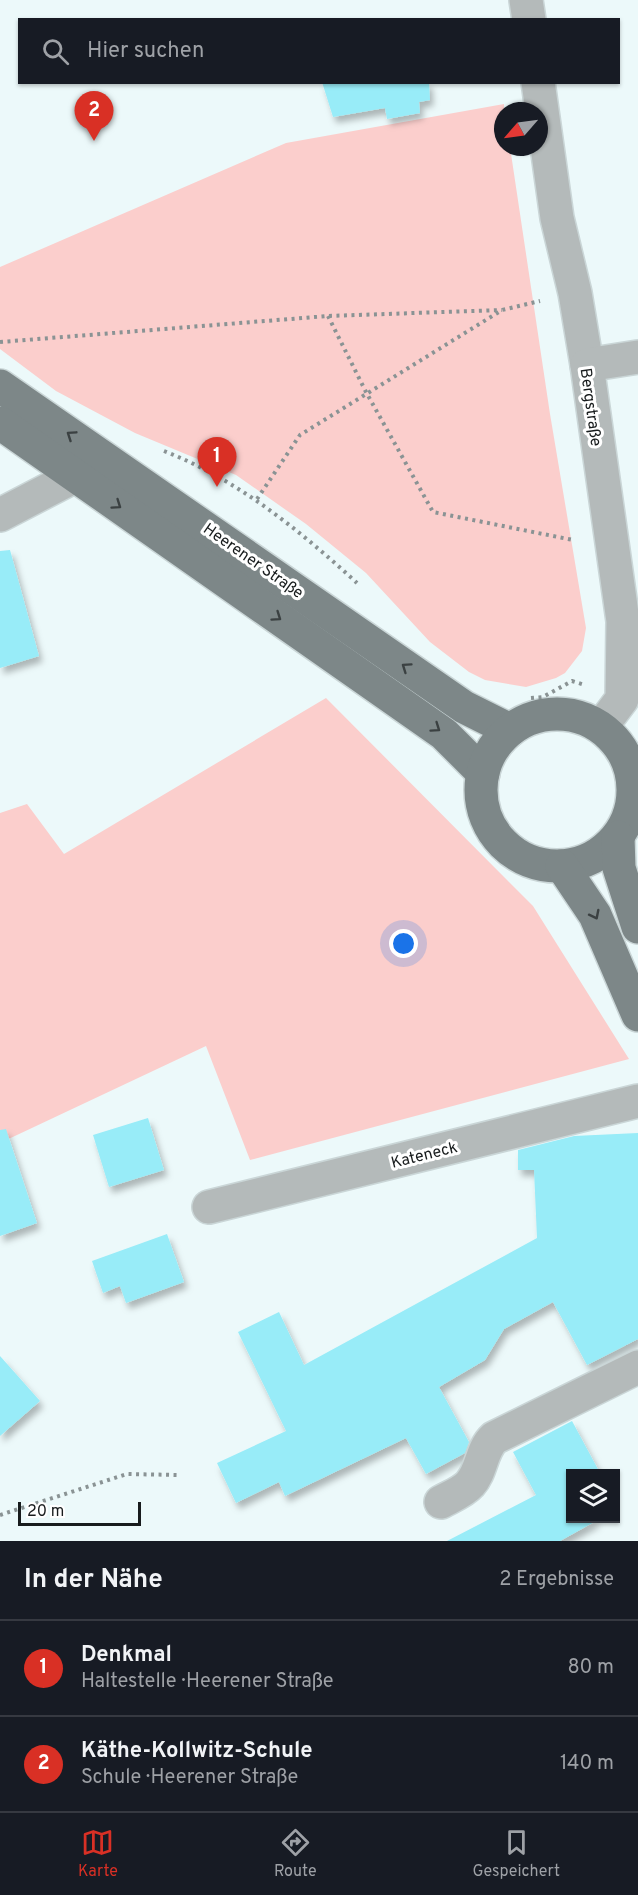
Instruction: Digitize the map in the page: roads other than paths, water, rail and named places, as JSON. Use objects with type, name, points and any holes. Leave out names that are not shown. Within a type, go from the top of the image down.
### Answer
[{"type":"main road","name":"Heerener Straße","points":[[0,386],[464,706],[510,730]]},
{"type":"main road","name":"Heerener Straße","points":[[0,423],[444,734],[483,773]]},
{"type":"main road","points":[[565,713],[584,718],[601,727],[619,744],[630,766],[634,790],[629,815],[618,837],[602,852],[584,862],[562,866],[539,864],[517,855],[500,839],[487,819],[482,797],[483,773],[493,749],[510,730],[526,720],[545,714],[565,713]]},
{"type":"main road","points":[[618,837],[619,868],[638,927]]},
{"type":"main road","points":[[562,866],[595,915],[638,1016]]},
{"type":"street","points":[[526,0],[529,18]]},
{"type":"street","name":"Bergstraße","points":[[538,84],[557,218],[575,293],[587,364],[623,621],[622,699],[601,727]]},
{"type":"street","points":[[587,364],[638,357]]},
{"type":"street","points":[[0,515],[75,476]]},
{"type":"street","name":"Kateneck","points":[[209,1207],[638,1101]]},
{"type":"street","points":[[441,1502],[469,1485],[480,1466],[487,1444],[494,1438],[638,1367]]},
{"type":"place","name":"Käthe-Kollwitz-Schule","points":[[94,141]]},
{"type":"place","name":"Denkmal","points":[[217,487]]}]
